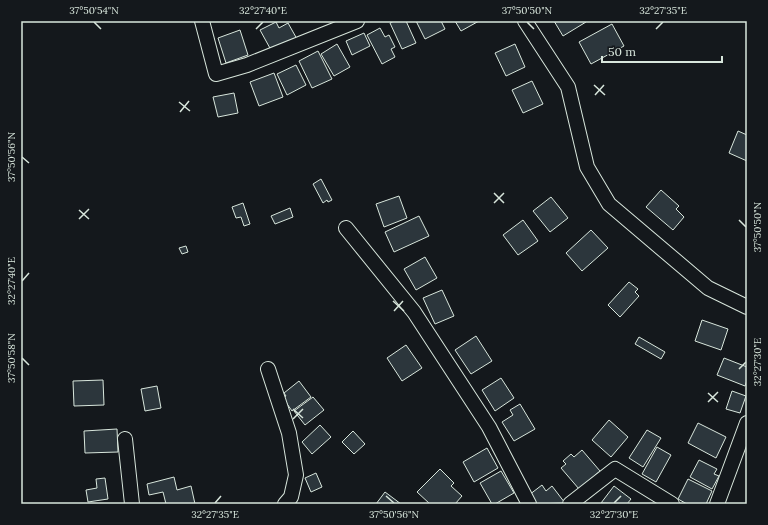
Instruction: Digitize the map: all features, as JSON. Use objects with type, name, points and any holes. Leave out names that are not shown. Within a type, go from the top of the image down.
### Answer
[{"type":"street","points":[[202,21],[216,74],[247,65],[357,21]]},
{"type":"street","points":[[526,21],[568,87],[587,167],[609,204],[708,288],[747,307]]},
{"type":"street","points":[[346,228],[414,312],[489,427],[529,504]]},
{"type":"street","points":[[268,369],[289,434],[296,475],[291,497],[285,504]]},
{"type":"street","points":[[717,504],[747,422]]},
{"type":"street","points":[[125,439],[132,504]]},
{"type":"street","points":[[570,504],[615,469],[672,504]]},
{"type":"building","points":[[394,21],[406,21],[416,43],[402,49],[390,23]]},
{"type":"building","points":[[416,21],[441,21],[445,29],[425,39]]},
{"type":"building","points":[[455,21],[479,21],[461,31]]},
{"type":"building","points":[[554,21],[585,21],[586,22],[563,36]]},
{"type":"building","points":[[276,22],[279,28],[288,23],[297,39],[271,50],[260,30]]},
{"type":"building","points":[[612,24],[624,46],[591,64],[579,42]]},
{"type":"building","points":[[380,28],[385,37],[389,35],[395,47],[391,49],[395,57],[382,64],[367,35]]},
{"type":"building","points":[[240,30],[248,55],[226,63],[218,38]]},
{"type":"building","points":[[364,33],[370,46],[352,55],[346,41]]},
{"type":"building","points":[[337,44],[350,67],[334,76],[321,54]]},
{"type":"building","points":[[515,44],[525,67],[506,76],[495,53]]},
{"type":"building","points":[[318,51],[332,79],[312,88],[299,61]]},
{"type":"building","points":[[296,65],[306,85],[287,95],[277,74]]},
{"type":"building","points":[[274,73],[283,97],[259,106],[250,82]]},
{"type":"building","points":[[532,81],[543,104],[523,113],[512,90]]},
{"type":"building","points":[[234,93],[238,113],[218,117],[213,97]]},
{"type":"building","points":[[738,131],[747,135],[747,161],[729,153]]},
{"type":"building","points":[[321,179],[332,200],[328,202],[327,200],[323,203],[313,184]]},
{"type":"building","points":[[661,190],[679,206],[676,209],[684,217],[673,230],[646,207]]},
{"type":"building","points":[[399,196],[407,218],[384,227],[376,204]]},
{"type":"building","points":[[551,197],[568,218],[550,232],[533,211]]},
{"type":"building","points":[[243,203],[250,224],[244,226],[241,217],[236,218],[232,207]]},
{"type":"building","points":[[290,208],[293,217],[275,224],[271,216]]},
{"type":"building","points":[[419,216],[429,236],[394,252],[385,232]]},
{"type":"building","points":[[523,220],[538,241],[518,255],[503,235]]},
{"type":"building","points":[[591,230],[608,248],[582,271],[566,253]]},
{"type":"building","points":[[186,246],[188,252],[182,254],[179,248]]},
{"type":"building","points":[[425,257],[437,278],[416,290],[404,269]]},
{"type":"building","points":[[629,282],[638,289],[635,292],[639,296],[620,317],[608,305]]},
{"type":"building","points":[[442,290],[454,316],[435,324],[423,298]]},
{"type":"building","points":[[702,320],[728,329],[721,350],[695,341]]},
{"type":"building","points":[[476,336],[492,361],[471,374],[455,350]]},
{"type":"building","points":[[639,337],[665,352],[661,359],[635,344]]},
{"type":"building","points":[[406,345],[422,368],[402,381],[387,358]]},
{"type":"building","points":[[724,358],[747,367],[747,380],[745,386],[717,375]]},
{"type":"building","points":[[501,378],[514,398],[495,411],[482,390]]},
{"type":"building","points":[[103,380],[104,405],[74,406],[73,381]]},
{"type":"building","points":[[299,381],[311,397],[292,411],[283,398],[286,396],[284,393]]},
{"type":"building","points":[[157,386],[161,408],[145,411],[141,389]]},
{"type":"building","points":[[732,391],[746,396],[740,413],[726,409]]},
{"type":"building","points":[[313,397],[324,410],[305,425],[294,411]]},
{"type":"building","points":[[520,404],[535,429],[514,441],[502,422],[513,415],[510,410]]},
{"type":"building","points":[[609,420],[628,437],[611,457],[592,440]]},
{"type":"building","points":[[698,423],[726,437],[716,458],[688,443]]},
{"type":"building","points":[[320,425],[331,437],[312,454],[302,442]]},
{"type":"building","points":[[117,429],[118,452],[85,453],[84,431]]},
{"type":"building","points":[[647,430],[661,438],[643,467],[629,458]]},
{"type":"building","points":[[353,431],[365,444],[354,454],[342,442]]},
{"type":"building","points":[[657,447],[671,455],[656,482],[642,474]]},
{"type":"building","points":[[487,448],[498,468],[474,482],[463,462]]},
{"type":"building","points":[[582,450],[600,471],[579,489],[561,468],[566,464],[563,461],[571,454],[574,457]]},
{"type":"building","points":[[699,460],[717,469],[714,474],[719,476],[712,489],[690,477]]},
{"type":"building","points":[[440,469],[454,483],[451,486],[462,496],[455,504],[430,504],[417,492]]},
{"type":"building","points":[[501,471],[514,493],[495,504],[492,504],[480,483]]},
{"type":"building","points":[[316,473],[322,487],[311,492],[305,478]]},
{"type":"building","points":[[174,477],[177,490],[191,486],[195,504],[166,504],[163,492],[149,495],[147,484]]},
{"type":"building","points":[[105,478],[108,499],[88,502],[86,490],[97,488],[96,479]]},
{"type":"building","points":[[688,479],[712,491],[706,504],[687,504],[678,499]]},
{"type":"building","points":[[542,485],[546,491],[552,486],[565,503],[535,504],[529,495]]},
{"type":"building","points":[[614,486],[631,499],[627,504],[601,503]]},
{"type":"building","points":[[385,492],[401,504],[376,504]]}]
